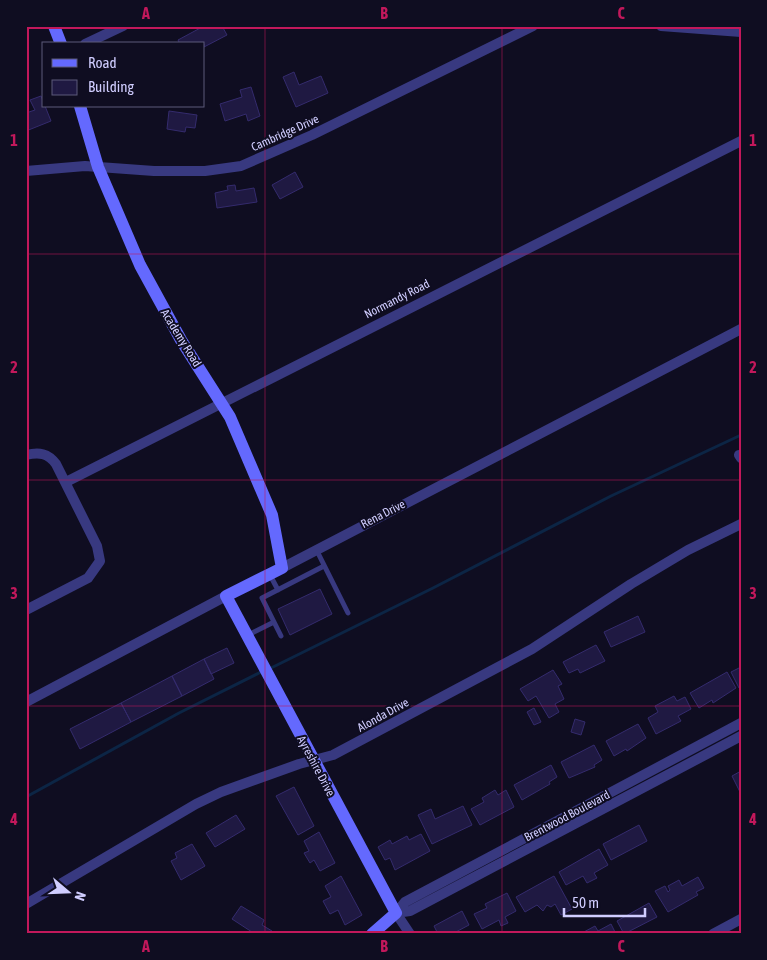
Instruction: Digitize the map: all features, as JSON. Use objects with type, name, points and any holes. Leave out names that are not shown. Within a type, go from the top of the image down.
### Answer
[{"type":"street","points":[[54,26],[60,42]]},
{"type":"street","points":[[89,42],[123,26]]},
{"type":"street","name":"Cambridge Drive","points":[[26,172],[55,167],[205,171],[241,166],[321,131],[533,26]]},
{"type":"street","points":[[661,26],[741,32]]},
{"type":"street","name":"Academy Road","points":[[81,108],[98,167],[125,233],[157,298],[181,340],[222,402],[272,515],[282,568]]},
{"type":"street","name":"Normandy Road","points":[[66,482],[741,141]]},
{"type":"street","name":"Rena Drive","points":[[26,702],[316,549],[741,329]]},
{"type":"street","points":[[26,455],[42,453],[51,457],[66,482],[97,546],[100,561],[88,578],[26,610]]},
{"type":"street","name":"Alonda Drive","points":[[26,904],[196,804],[221,792],[333,755],[532,649],[631,584],[688,550],[741,524]]},
{"type":"street","name":"Ayreshire Drive","points":[[226,596],[396,913],[410,934]]},
{"type":"street","name":"Brentwood Boulevard","points":[[372,934],[396,913],[405,902],[741,723]]},
{"type":"street","name":"Brentwood Boulevard","points":[[396,913],[410,911],[741,736]]},
{"type":"street","points":[[713,934],[741,919]]},
{"type":"lane","points":[[316,549],[348,613]]},
{"type":"lane","points":[[281,636],[262,598],[324,566]]},
{"type":"lane","points":[[270,574],[278,590]]},
{"type":"lane","points":[[247,636],[274,622]]},
{"type":"building","points":[[204,26],[222,26],[227,35],[205,46],[205,42],[179,42],[178,40]]},
{"type":"building","points":[[294,72],[299,85],[321,76],[328,93],[296,107],[283,77]]},
{"type":"building","points":[[251,87],[260,116],[248,121],[246,114],[225,121],[220,104],[242,97],[240,90]]},
{"type":"building","points":[[41,96],[42,108],[46,108],[51,121],[26,131],[26,113],[35,110],[30,100]]},
{"type":"building","points":[[169,111],[197,115],[195,128],[186,127],[185,132],[167,129]]},
{"type":"building","points":[[295,172],[303,187],[280,199],[272,185]]},
{"type":"building","points":[[235,185],[236,191],[254,188],[257,202],[217,208],[215,193],[228,190],[227,186]]},
{"type":"building","points":[[320,589],[332,614],[290,635],[278,609]]},
{"type":"building","points":[[638,616],[645,632],[611,647],[604,632]]},
{"type":"building","points":[[596,645],[605,661],[580,673],[578,669],[569,673],[563,662]]},
{"type":"building","points":[[227,648],[234,663],[211,674],[204,659]]},
{"type":"building","points":[[204,659],[214,679],[182,696],[172,676]]},
{"type":"building","points":[[741,667],[741,688],[739,688],[731,672]]},
{"type":"building","points":[[553,670],[562,684],[558,686],[564,699],[555,704],[559,712],[549,718],[536,696],[528,701],[520,689]]},
{"type":"building","points":[[727,672],[736,688],[713,703],[712,700],[699,708],[690,693]]},
{"type":"building","points":[[172,676],[182,696],[131,722],[121,703]]},
{"type":"building","points":[[674,696],[677,701],[685,697],[691,709],[678,716],[681,721],[656,734],[648,718],[658,712],[655,706]]},
{"type":"building","points":[[121,703],[131,722],[80,749],[70,729]]},
{"type":"building","points":[[534,708],[541,722],[534,725],[527,712]]},
{"type":"building","points":[[575,719],[585,722],[581,735],[571,732]]},
{"type":"building","points":[[638,724],[646,738],[627,751],[626,749],[614,756],[606,741]]},
{"type":"building","points":[[594,745],[602,760],[594,765],[595,767],[569,778],[561,762]]},
{"type":"building","points":[[551,765],[557,777],[549,782],[550,784],[522,800],[514,785]]},
{"type":"building","points":[[741,771],[741,791],[740,792],[732,776]]},
{"type":"building","points":[[294,787],[314,826],[298,835],[276,796]]},
{"type":"building","points":[[495,790],[498,795],[506,790],[514,807],[480,825],[471,809],[484,802],[482,798]]},
{"type":"building","points":[[463,806],[472,825],[432,844],[418,815],[431,809],[435,819]]},
{"type":"building","points":[[236,815],[245,829],[215,847],[206,833]]},
{"type":"building","points":[[639,825],[647,841],[611,860],[603,844]]},
{"type":"building","points":[[319,832],[335,863],[320,871],[314,860],[310,863],[304,853],[309,851],[304,841]]},
{"type":"building","points":[[421,834],[430,851],[395,870],[390,858],[385,860],[378,847],[390,840],[392,844],[407,836],[409,840]]},
{"type":"building","points":[[192,844],[205,866],[181,880],[171,861],[177,858],[175,853]]},
{"type":"building","points":[[599,849],[608,865],[594,873],[597,878],[587,883],[583,876],[566,885],[559,872]]},
{"type":"building","points":[[341,876],[362,915],[345,925],[338,910],[330,914],[323,901],[331,897],[325,886]]},
{"type":"building","points":[[554,876],[572,909],[561,915],[555,904],[551,907],[547,905],[543,911],[537,905],[525,912],[516,897]]},
{"type":"building","points":[[698,877],[704,888],[696,892],[698,895],[668,912],[655,891],[665,886],[668,892],[670,890],[668,886],[679,880],[682,886]]},
{"type":"building","points":[[507,893],[516,911],[505,917],[508,923],[501,926],[499,920],[482,929],[474,914],[487,908],[485,904]]},
{"type":"building","points":[[649,903],[657,917],[624,934],[617,921]]},
{"type":"building","points":[[241,906],[264,920],[262,925],[272,931],[270,934],[255,934],[232,919]]},
{"type":"building","points":[[462,911],[469,925],[452,934],[438,934],[434,926]]},
{"type":"building","points":[[611,924],[616,934],[582,933],[595,926],[598,931]]},
{"type":"waterway","points":[[269,669],[433,588],[611,496],[741,435]]},
{"type":"waterway","points":[[26,797],[179,713],[263,671]]}]
